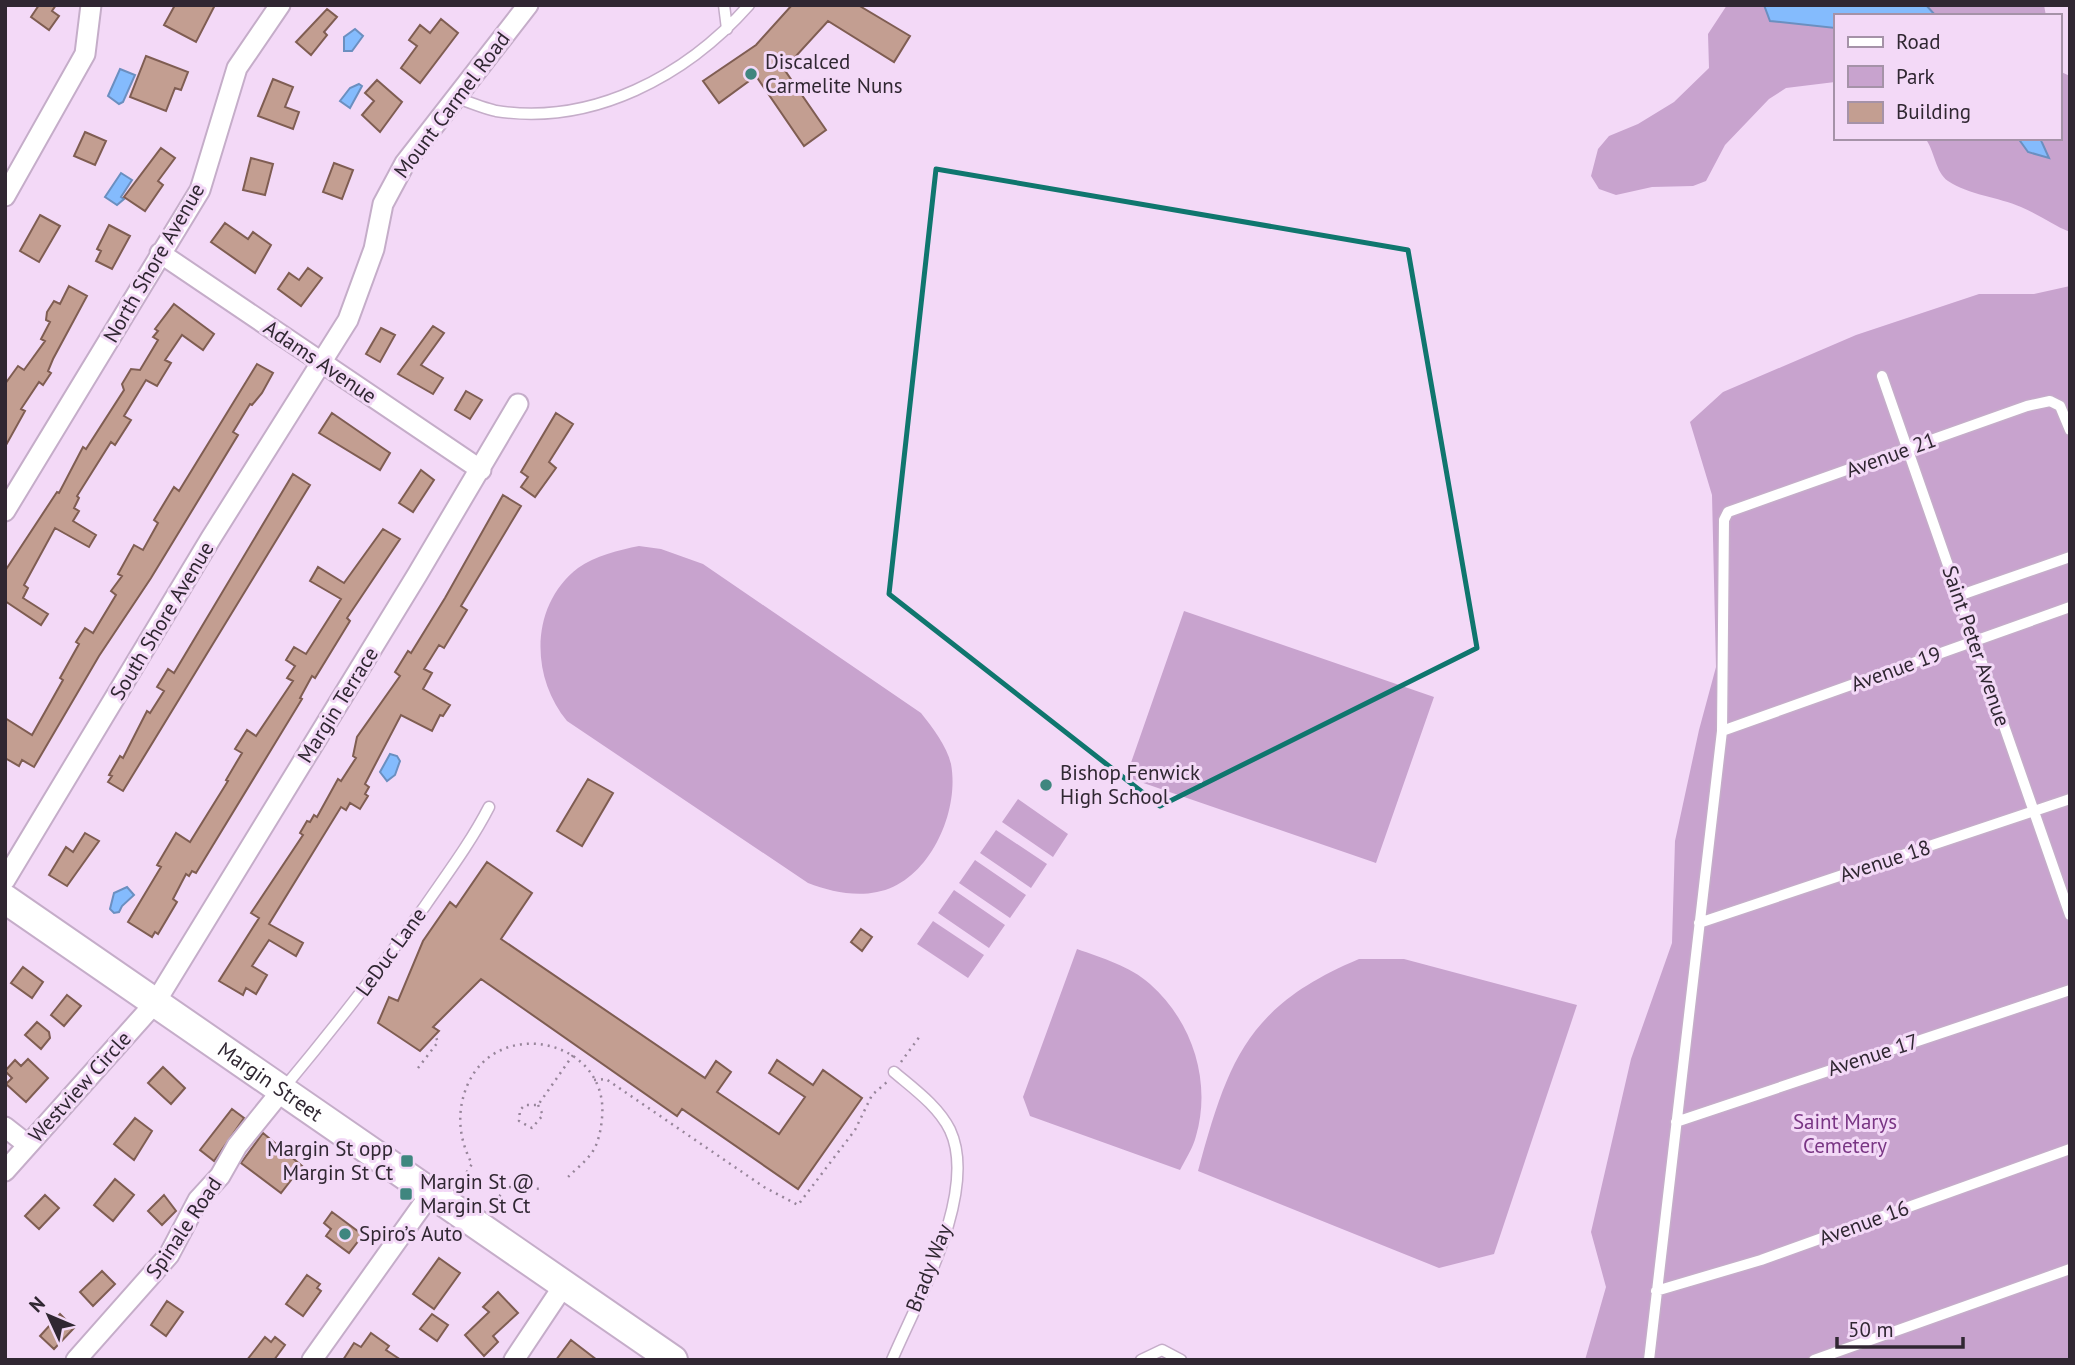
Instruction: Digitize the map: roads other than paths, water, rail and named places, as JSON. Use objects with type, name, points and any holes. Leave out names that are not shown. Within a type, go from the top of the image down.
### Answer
[{"type":"main road","name":"Margin Street","points":[[5,899],[673,1360]]},
{"type":"street","points":[[5,196],[85,54],[91,5]]},
{"type":"street","name":"North Shore Avenue","points":[[5,511],[79,394],[160,253],[200,190],[237,68],[280,5]]},
{"type":"street","name":"Mount Carmel Road","points":[[321,364],[348,320],[374,249],[383,204],[405,163],[528,5]]},
{"type":"street","name":"Adams Avenue","points":[[160,253],[481,470]]},
{"type":"street","name":"South Shore Avenue","points":[[5,880],[211,538],[321,364]]},
{"type":"street","name":"Margin Terrace","points":[[155,1003],[481,470],[518,404]]},
{"type":"street","name":"Westview Circle","points":[[5,1171],[155,1003]]},
{"type":"street","name":"Spinale Road","points":[[76,1360],[169,1255],[198,1200],[283,1089]]},
{"type":"street","points":[[5,1127],[29,1145]]},
{"type":"street","points":[[312,1360],[431,1193]]},
{"type":"street","points":[[514,1360],[564,1284]]},
{"type":"lane","points":[[724,5],[727,29]]},
{"type":"lane","points":[[455,97],[495,111],[540,112],[610,102],[676,69],[727,29],[749,5]]},
{"type":"lane","name":"Saint Peter Avenue","points":[[1882,376],[2070,915]]},
{"type":"lane","name":"Avenue 21","points":[[1722,731],[1724,520],[1728,512],[2027,406],[2050,401],[2060,406],[2070,430]]},
{"type":"lane","points":[[1958,596],[2070,557]]},
{"type":"lane","name":"Avenue 19","points":[[1722,731],[2070,607]]},
{"type":"lane","points":[[1649,1360],[1722,731]]},
{"type":"lane","name":"Avenue 18","points":[[1699,923],[2070,799]]},
{"type":"lane","name":"LeDuc Lane","points":[[283,1089],[397,945],[452,867],[489,807]]},
{"type":"lane","name":"Avenue 17","points":[[1676,1122],[2070,990]]},
{"type":"lane","name":"Brady Way","points":[[892,1360],[947,1230],[958,1176],[957,1151],[949,1130],[918,1092],[894,1072]]},
{"type":"lane","name":"Avenue 16","points":[[1656,1291],[1761,1260],[2070,1149]]},
{"type":"lane","points":[[1814,1360],[2070,1269]]},
{"type":"lane","points":[[1141,1360],[1162,1350],[1181,1360]]},
{"type":"water","points":[[1764,5],[1926,5],[1934,14],[1834,14],[1834,28],[1770,21]]},
{"type":"water","points":[[355,29],[363,36],[352,51],[344,51],[344,37]]},
{"type":"water","points":[[120,69],[135,75],[123,102],[119,104],[108,96]]},
{"type":"water","points":[[359,84],[362,86],[350,108],[340,101],[350,88]]},
{"type":"water","points":[[2019,140],[2041,140],[2049,158],[2028,152]]},
{"type":"water","points":[[121,173],[132,180],[121,197],[124,199],[117,205],[105,197]]},
{"type":"water","points":[[390,754],[397,756],[400,761],[395,775],[387,781],[380,772]]},
{"type":"water","points":[[127,887],[134,895],[119,912],[114,913],[110,909],[114,893]]},
{"type":"place","name":"Discalced Carmelite Nuns","points":[[751,74]]},
{"type":"place","name":"Bishop Fenwick High School","points":[[1046,785]]},
{"type":"place","name":"Margin St opp Margin St Ct","points":[[407,1161]]},
{"type":"place","name":"Margin St @ Margin St Ct","points":[[406,1194]]},
{"type":"place","name":"Spiro’s Auto","points":[[345,1234]]},
{"type":"park label","name":"Saint Marys Cemetery","points":[[1845,1134]]}]
